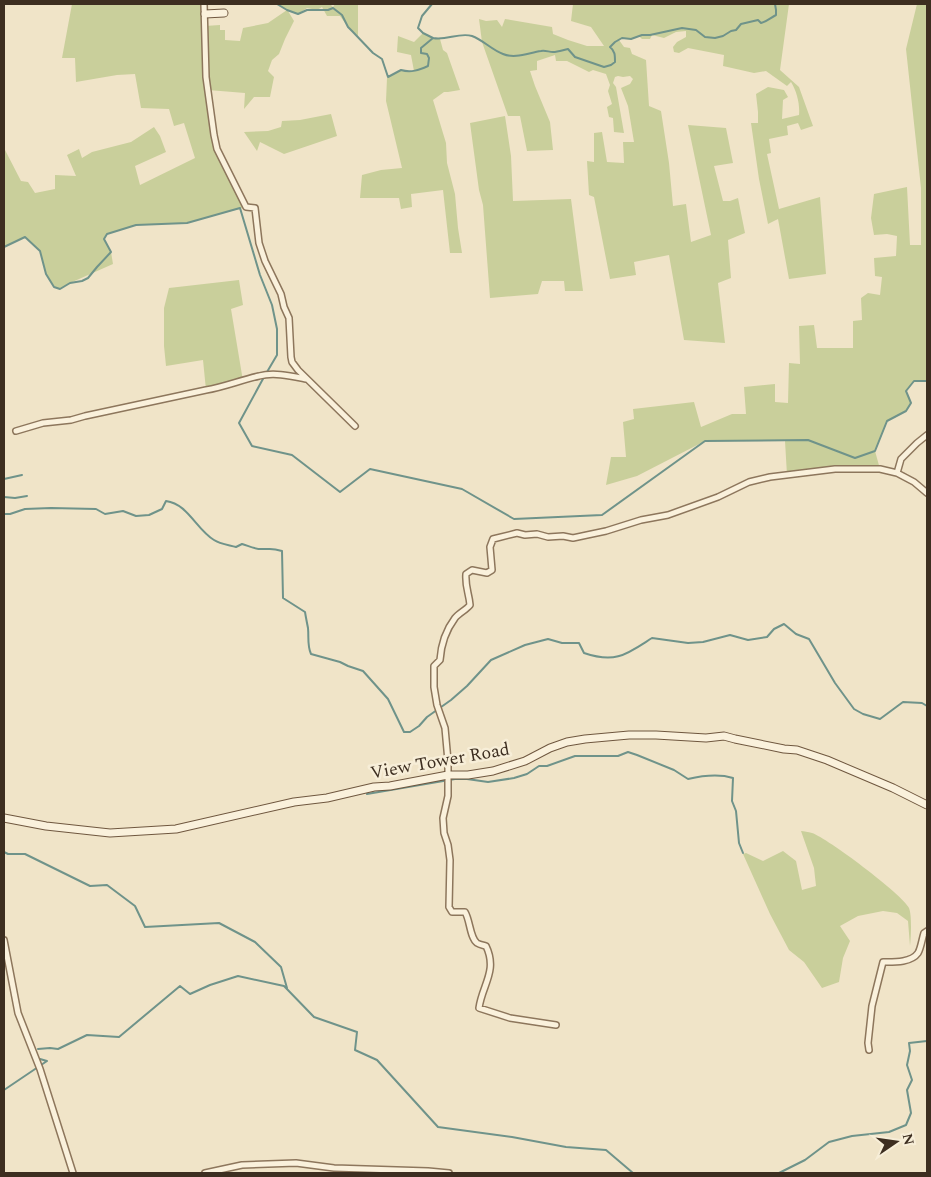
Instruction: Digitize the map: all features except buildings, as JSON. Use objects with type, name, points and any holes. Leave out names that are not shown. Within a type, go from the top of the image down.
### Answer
[{"type":"street","points":[[204,4],[206,77],[214,135],[218,149],[246,207],[255,208],[259,243],[290,318],[292,362],[355,426]]},
{"type":"street","points":[[205,14],[224,13]]},
{"type":"street","points":[[16,431],[43,423],[71,420],[219,388],[261,375],[281,375],[307,379]]},
{"type":"street","points":[[897,473],[901,459],[927,435]]},
{"type":"street","points":[[556,1025],[510,1018],[479,1008],[488,982],[491,962],[489,953],[486,946],[477,943],[473,938],[465,912],[452,912],[449,908],[450,860],[443,818],[448,796],[448,762],[445,728],[437,705],[434,687],[434,666],[440,660],[444,638],[456,617],[470,605],[465,585],[466,574],[472,570],[487,573],[492,570],[490,547],[493,539],[517,533],[573,538],[606,531],[642,520],[668,515],[718,497],[749,482],[770,477],[835,469],[880,469],[897,473],[914,482],[927,493]]},
{"type":"street","name":"View Tower Road","points":[[4,818],[46,826],[110,833],[176,829],[294,802],[327,798],[374,787],[390,786],[448,775],[468,775],[493,771],[525,761],[550,748],[567,742],[585,739],[656,735],[706,738],[724,736],[796,750],[827,760],[893,788],[927,806]]},
{"type":"street","points":[[869,1050],[872,1006],[883,962],[902,961],[913,958],[918,952],[924,933],[927,931]]},
{"type":"street","points":[[4,940],[18,1013],[38,1063],[73,1173]]},
{"type":"street","points":[[205,1173],[242,1165],[296,1163],[334,1168],[449,1173]]},
{"type":"green space","points":[[72,4],[204,4],[205,26],[220,25],[220,30],[225,30],[225,40],[240,41],[243,28],[268,23],[287,10],[277,4],[330,4],[333,7],[335,4],[358,4],[358,36],[340,16],[327,16],[322,7],[317,10],[307,8],[298,14],[288,11],[294,21],[279,54],[272,60],[268,71],[274,77],[270,97],[254,97],[244,109],[245,93],[208,90],[217,149],[246,207],[187,223],[136,225],[107,234],[104,239],[111,252],[113,264],[60,289],[54,287],[46,274],[40,251],[25,237],[4,247],[4,148],[21,181],[28,182],[35,193],[55,189],[55,175],[76,176],[67,155],[79,149],[82,158],[92,152],[131,142],[154,127],[160,136],[166,152],[135,166],[140,185],[195,158],[184,123],[174,126],[169,109],[141,108],[135,74],[76,82],[75,58],[62,58]]},
{"type":"green space","points":[[573,4],[789,4],[780,70],[799,87],[813,126],[801,130],[798,123],[787,126],[788,135],[769,139],[771,153],[767,154],[779,209],[820,197],[826,274],[789,279],[778,219],[768,224],[759,179],[751,123],[758,123],[756,94],[768,87],[784,90],[788,97],[783,100],[782,119],[799,115],[798,98],[791,82],[787,86],[766,71],[754,73],[723,66],[724,55],[688,48],[679,53],[674,52],[673,47],[677,42],[686,37],[686,31],[676,32],[664,38],[652,35],[650,39],[642,39],[639,36],[619,40],[624,47],[630,48],[632,54],[646,60],[649,106],[661,111],[673,206],[686,204],[691,242],[711,235],[688,125],[726,128],[733,163],[714,166],[723,201],[738,198],[745,233],[728,240],[731,278],[718,283],[725,343],[684,340],[669,255],[634,262],[636,275],[610,279],[594,197],[589,195],[587,161],[594,162],[594,133],[602,132],[607,162],[624,163],[623,142],[634,142],[628,106],[621,88],[630,84],[633,79],[630,76],[618,76],[615,77],[613,83],[616,87],[624,133],[614,132],[613,118],[609,117],[607,107],[612,104],[608,91],[610,85],[606,74],[593,70],[589,72],[567,61],[556,61],[555,55],[537,61],[537,70],[530,71],[550,122],[553,150],[527,151],[520,116],[508,116],[482,42],[479,19],[486,21],[497,20],[502,27],[505,19],[552,27],[553,34],[568,40],[587,46],[604,46],[591,27],[571,21]]},
{"type":"green space","points":[[917,4],[927,4],[927,381],[914,381],[906,391],[911,403],[906,411],[887,421],[875,451],[880,469],[835,469],[787,475],[785,441],[705,441],[637,476],[606,485],[611,457],[626,457],[623,422],[634,419],[633,409],[694,402],[701,427],[732,414],[746,414],[744,387],[775,384],[775,402],[788,403],[789,363],[800,364],[799,326],[814,325],[817,348],[853,348],[853,321],[862,320],[861,298],[868,293],[880,295],[882,277],[875,276],[874,258],[896,256],[897,236],[887,234],[874,235],[871,218],[874,194],[907,187],[910,245],[921,245],[921,188],[906,49]]},
{"type":"green space","points":[[423,33],[440,39],[460,90],[444,92],[433,100],[446,143],[447,163],[455,194],[462,253],[450,253],[443,190],[411,194],[412,207],[401,209],[399,198],[360,198],[362,175],[381,170],[402,168],[386,101],[387,78],[401,70],[407,72],[414,71],[411,55],[397,52],[398,36],[414,42]]},
{"type":"green space","points":[[331,114],[337,136],[284,154],[260,142],[257,151],[244,132],[268,131],[281,127],[282,121],[300,120]]},
{"type":"green space","points":[[505,116],[511,156],[513,201],[571,199],[583,291],[565,291],[564,281],[542,281],[538,294],[490,298],[483,205],[479,190],[470,123]]},
{"type":"green space","points":[[239,280],[243,305],[231,309],[243,381],[206,390],[203,360],[166,366],[164,308],[169,288]]},
{"type":"green space","points":[[801,831],[812,833],[832,845],[864,867],[903,901],[910,911],[910,946],[908,921],[897,913],[883,911],[858,916],[840,926],[850,941],[843,958],[839,982],[822,988],[804,962],[789,950],[770,914],[743,854],[746,853],[763,861],[783,851],[796,861],[802,890],[816,886],[814,868]]},
{"type":"waterway","points":[[277,4],[298,14],[307,10],[328,10],[333,8],[342,15],[348,27],[373,53],[382,59],[388,77],[401,70],[415,71],[428,66],[429,58],[427,54],[421,53],[421,48],[433,38],[438,39],[462,35],[472,36],[495,50],[508,55],[517,56],[542,51],[555,52],[568,49],[575,57],[604,67],[615,62],[614,53],[610,47],[622,38],[631,39],[642,35],[682,28],[696,30],[705,37],[715,38],[736,30],[741,24],[758,20],[761,23],[776,15],[775,4]]},
{"type":"waterway","points":[[432,4],[422,16],[418,28],[433,38]]},
{"type":"waterway","points":[[4,247],[25,237],[40,251],[46,274],[54,287],[60,289],[70,283],[88,278],[111,252],[104,239],[107,234],[136,225],[187,223],[240,208],[260,275],[272,305],[277,329],[277,355],[267,372]]},
{"type":"waterway","points":[[264,377],[239,423],[252,446],[292,455],[340,492],[370,469],[462,489],[514,519],[602,515],[705,441],[808,440],[855,458],[875,451],[887,421],[906,411],[911,403],[906,391],[914,381],[927,381]]},
{"type":"waterway","points":[[4,479],[22,475]]},
{"type":"waterway","points":[[4,497],[27,496]]},
{"type":"waterway","points":[[4,514],[25,509],[51,508],[96,509],[105,514],[123,511],[136,516],[149,515],[162,509],[166,501],[180,507],[214,540],[236,547],[242,544],[258,549],[282,551],[283,598],[305,612],[311,654],[363,671],[388,699],[404,732],[410,732],[419,726],[427,717],[451,700],[491,660],[525,645],[548,639],[562,643],[579,643],[584,653],[605,658],[621,656],[652,638],[688,643],[703,642],[730,635],[748,640],[767,637],[774,629],[784,624],[796,634],[809,639],[835,683],[854,709],[880,719],[903,702],[922,703],[927,706]]},
{"type":"waterway","points":[[367,794],[455,779],[488,782],[514,778],[527,774],[539,766],[547,766],[575,756],[618,756],[628,752],[674,770],[688,779],[710,776],[733,778],[732,801],[736,811],[739,843],[743,853]]},
{"type":"waterway","points":[[4,852],[8,854],[25,854],[90,886],[107,885],[135,906],[145,927],[219,923],[255,942],[281,967],[287,988]]},
{"type":"waterway","points":[[38,1049],[58,1049],[87,1035],[119,1037],[180,986],[190,994],[238,976],[284,986],[314,1017],[357,1032],[355,1050],[377,1060],[438,1127],[512,1137],[566,1147],[606,1150],[633,1173]]},
{"type":"waterway","points":[[779,1173],[805,1160],[829,1142],[852,1136],[889,1132],[906,1125],[911,1113],[907,1090],[912,1080],[907,1065],[910,1051],[909,1043],[927,1041]]},
{"type":"waterway","points":[[4,1090],[47,1061],[40,1059]]}]
